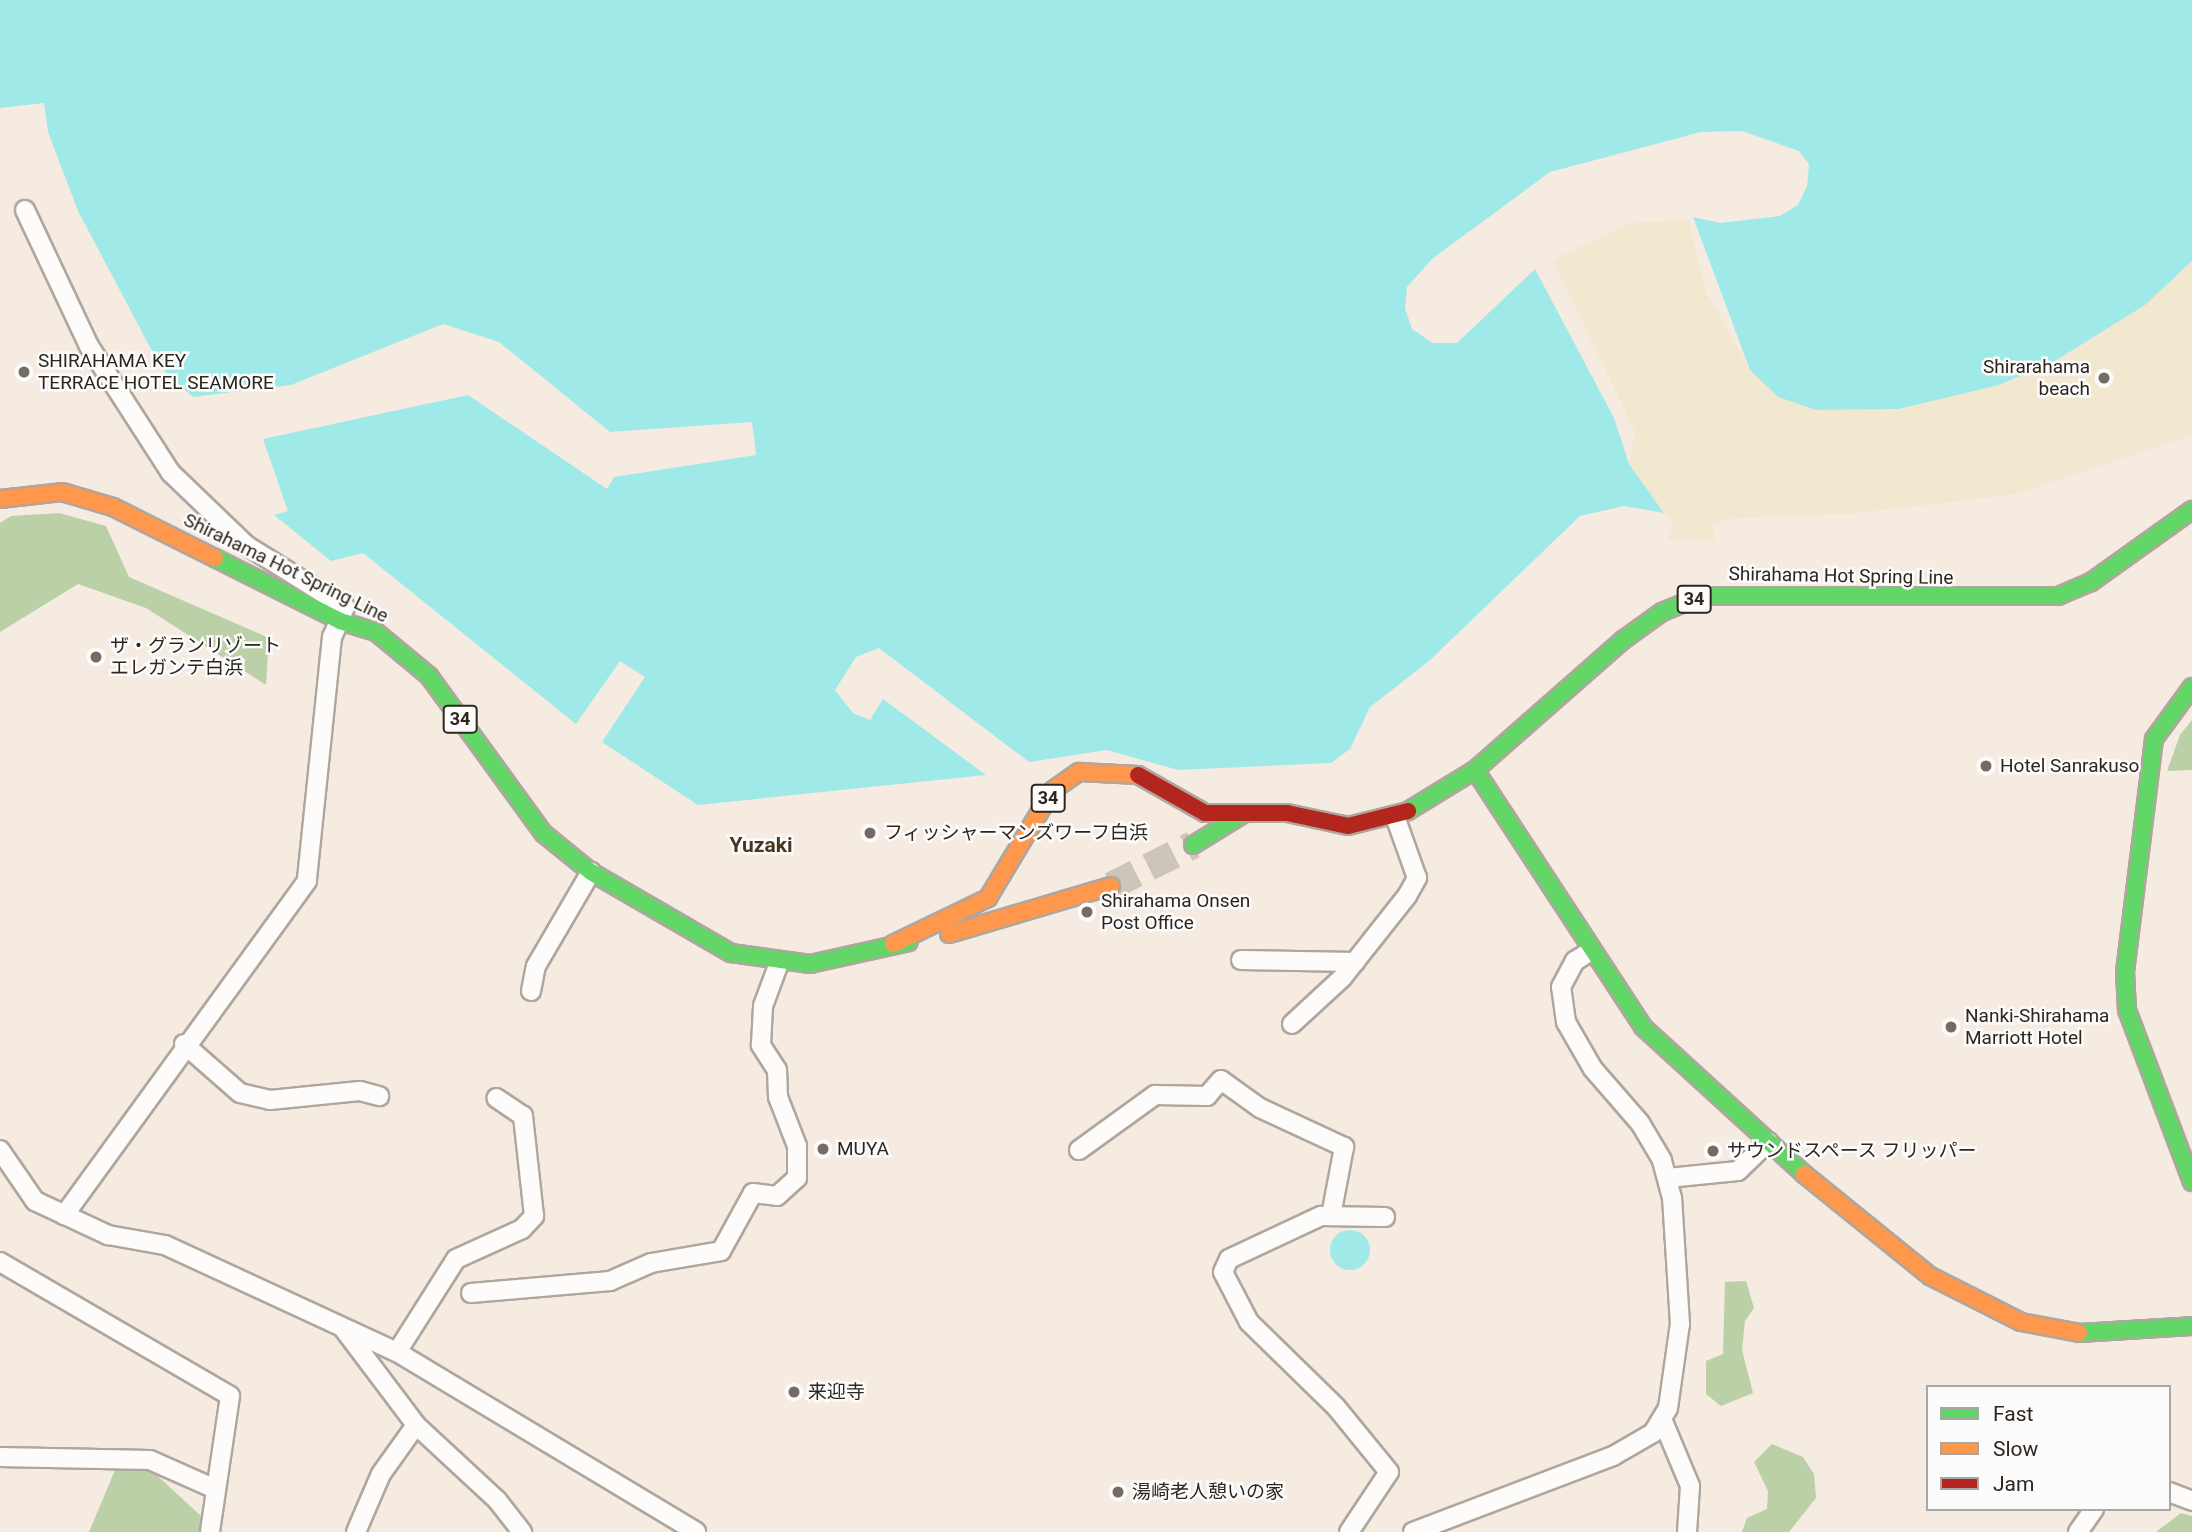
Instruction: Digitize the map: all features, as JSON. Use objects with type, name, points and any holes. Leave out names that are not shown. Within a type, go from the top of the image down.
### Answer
[{"type":"main road","name":"Shirahama Hot Spring Line","points":[[0,499],[62,492],[113,506],[341,621],[376,632],[429,676],[514,800],[591,872],[731,953],[779,963],[840,960],[893,944],[988,898],[1053,790],[1079,772],[1113,765],[1205,813],[1247,811],[1348,826],[1396,820],[1475,770],[1623,640],[1662,612],[1701,596],[2058,596],[2091,582],[2192,510]]},
{"type":"main road","points":[[2192,687],[2154,739],[2125,972],[2127,1010],[2192,1182]]},
{"type":"main road","points":[[1475,770],[1591,951],[1657,1044],[1848,1214],[1975,1304],[2071,1334],[2192,1326]]},
{"type":"main road","points":[[1193,845],[1247,811]]},
{"type":"main road","name":"Shirahama Hot Spring Line","points":[[893,944],[930,940],[1111,886]]},
{"type":"street","points":[[25,210],[89,345],[171,473],[246,545],[334,596],[345,607],[332,637],[307,881],[184,1044],[64,1215]]},
{"type":"street","points":[[1292,1024],[1355,962],[1417,878],[1396,820]]},
{"type":"street","points":[[531,991],[536,966],[591,872]]},
{"type":"street","points":[[1413,1532],[1613,1456],[1653,1433],[1662,1419],[1680,1324],[1668,1178],[1640,1123],[1593,1069],[1566,1022],[1561,987],[1575,961],[1591,951]]},
{"type":"street","points":[[1241,960],[1355,962]]},
{"type":"street","points":[[471,1293],[610,1281],[651,1263],[722,1251],[753,1193],[777,1196],[797,1178],[797,1146],[778,1097],[777,1070],[761,1045],[763,1006],[779,963]]},
{"type":"street","points":[[184,1044],[240,1093],[270,1100],[360,1091],[379,1096]]},
{"type":"street","points":[[1079,1150],[1155,1095],[1207,1096],[1221,1080],[1260,1108],[1344,1147],[1331,1216]]},
{"type":"street","points":[[397,1352],[456,1259],[522,1229],[534,1216],[523,1165],[523,1116],[495,1098]]},
{"type":"street","points":[[1668,1178],[1738,1171],[1768,1142]]},
{"type":"street","points":[[0,1150],[4,1168],[35,1201],[108,1236],[165,1245],[397,1352],[696,1532]]},
{"type":"street","points":[[1349,1532],[1389,1472],[1336,1407],[1248,1322],[1223,1272],[1229,1259],[1331,1216],[1385,1217]]},
{"type":"street","points":[[0,1262],[230,1396],[213,1488],[210,1532]]},
{"type":"street","points":[[341,1325],[416,1425],[497,1500],[522,1532]]},
{"type":"street","points":[[1662,1419],[1690,1486],[1688,1532]]},
{"type":"street","points":[[356,1532],[381,1474],[416,1425]]},
{"type":"street","points":[[0,1457],[150,1460],[213,1488]]},
{"type":"street","points":[[2171,1493],[2192,1501]]},
{"type":"street","points":[[2078,1532],[2093,1511]]},
{"type":"green space","points":[[59,513],[106,526],[129,577],[269,638],[266,685],[146,608],[78,584],[0,632],[0,523],[11,516]]},
{"type":"green space","points":[[2192,720],[2192,770],[2167,771],[2180,735]]},
{"type":"green space","points":[[1746,1281],[1754,1308],[1745,1321],[1742,1350],[1753,1393],[1721,1406],[1706,1394],[1706,1361],[1723,1354],[1725,1282]]},
{"type":"green space","points":[[1772,1444],[1803,1457],[1814,1474],[1816,1498],[1789,1532],[1742,1532],[1747,1518],[1767,1509],[1768,1491],[1754,1462]]},
{"type":"green space","points":[[150,1469],[201,1516],[212,1532],[89,1532],[115,1470]]},
{"type":"green space","points":[[2181,1513],[2192,1516],[2192,1532],[2156,1532]]},
{"type":"sand","name":"Shirarahama beach","points":[[1689,220],[1707,294],[1750,370],[1778,397],[1816,410],[1899,409],[2055,361],[2144,305],[2192,261],[2192,435],[2017,494],[1860,513],[1726,519],[1712,524],[1715,541],[1667,539],[1674,527],[1629,464],[1635,432],[1553,260],[1630,223]]},
{"type":"water","points":[[0,0],[2192,0],[2192,261],[2145,305],[2055,361],[1999,385],[1899,409],[1816,410],[1778,397],[1750,370],[1693,217],[1720,223],[1780,216],[1798,205],[1807,186],[1809,164],[1799,151],[1742,131],[1701,132],[1550,172],[1432,259],[1407,287],[1405,308],[1412,329],[1433,343],[1457,343],[1535,269],[1614,418],[1629,464],[1664,513],[1624,506],[1580,516],[1429,661],[1370,707],[1350,749],[1331,763],[1178,770],[1107,750],[1029,762],[879,648],[856,657],[835,690],[853,713],[870,720],[883,699],[986,775],[698,805],[602,742],[645,677],[620,661],[576,724],[363,553],[331,561],[274,515],[288,511],[263,439],[468,395],[607,489],[614,477],[756,455],[752,422],[610,432],[499,342],[443,324],[291,385],[193,397],[161,368],[78,211],[48,132],[44,103],[0,108]]},
{"type":"water","points":[[1350,1230],[1364,1236],[1370,1250],[1364,1264],[1350,1270],[1336,1264],[1330,1250],[1336,1236]]},
{"type":"tunnel","points":[[1111,886],[1193,845]]},
{"type":"traffic: fast","points":[[1408,811],[1475,770],[1623,640],[1662,612],[1701,596],[2058,596],[2091,582],[2192,510]]},
{"type":"traffic: fast","points":[[215,558],[340,621],[376,632],[429,676],[543,833],[591,872],[731,953],[810,964],[909,942]]},
{"type":"traffic: fast","points":[[2192,687],[2154,739],[2125,972],[2127,1010],[2192,1182]]},
{"type":"traffic: fast","points":[[1475,770],[1643,1027],[1804,1174]]},
{"type":"traffic: fast","points":[[1193,845],[1245,813]]},
{"type":"traffic: fast","points":[[2079,1333],[2192,1326]]},
{"type":"traffic: slow","points":[[0,499],[62,492],[113,507],[215,558]]},
{"type":"traffic: slow","points":[[893,944],[988,898],[1053,790],[1079,772],[1138,775]]},
{"type":"traffic: slow","points":[[949,934],[1111,886]]},
{"type":"traffic: slow","points":[[1804,1174],[1930,1276],[2021,1322],[2079,1333]]},
{"type":"traffic: jam","points":[[1138,775],[1205,813],[1287,813],[1348,826],[1408,811]]},
{"type":"place","name":"SHIRAHAMA KEY TERRACE HOTEL SEAMORE","points":[[24,372]]},
{"type":"place","name":"Shirarahama beach","points":[[2104,378]]},
{"type":"place","name":"ザ・グランリゾート エレガンテ白浜","points":[[96,657]]},
{"type":"place","name":"Hotel Sanrakuso","points":[[1986,766]]},
{"type":"place","name":"フィッシャーマンズワーフ白浜","points":[[870,833]]},
{"type":"place","name":"Shirahama Onsen Post Office","points":[[1087,912]]},
{"type":"place","name":"Nanki-Shirahama Marriott Hotel","points":[[1951,1027]]},
{"type":"place","name":"MUYA","points":[[823,1149]]},
{"type":"place","name":"サウンドスペース フリッパー","points":[[1713,1151]]},
{"type":"place","name":"来迎寺","points":[[794,1392]]},
{"type":"place","name":"湯崎老人憩いの家","points":[[1118,1492]]},
{"type":"district","name":"Yuzaki","points":[[761,845]]}]
